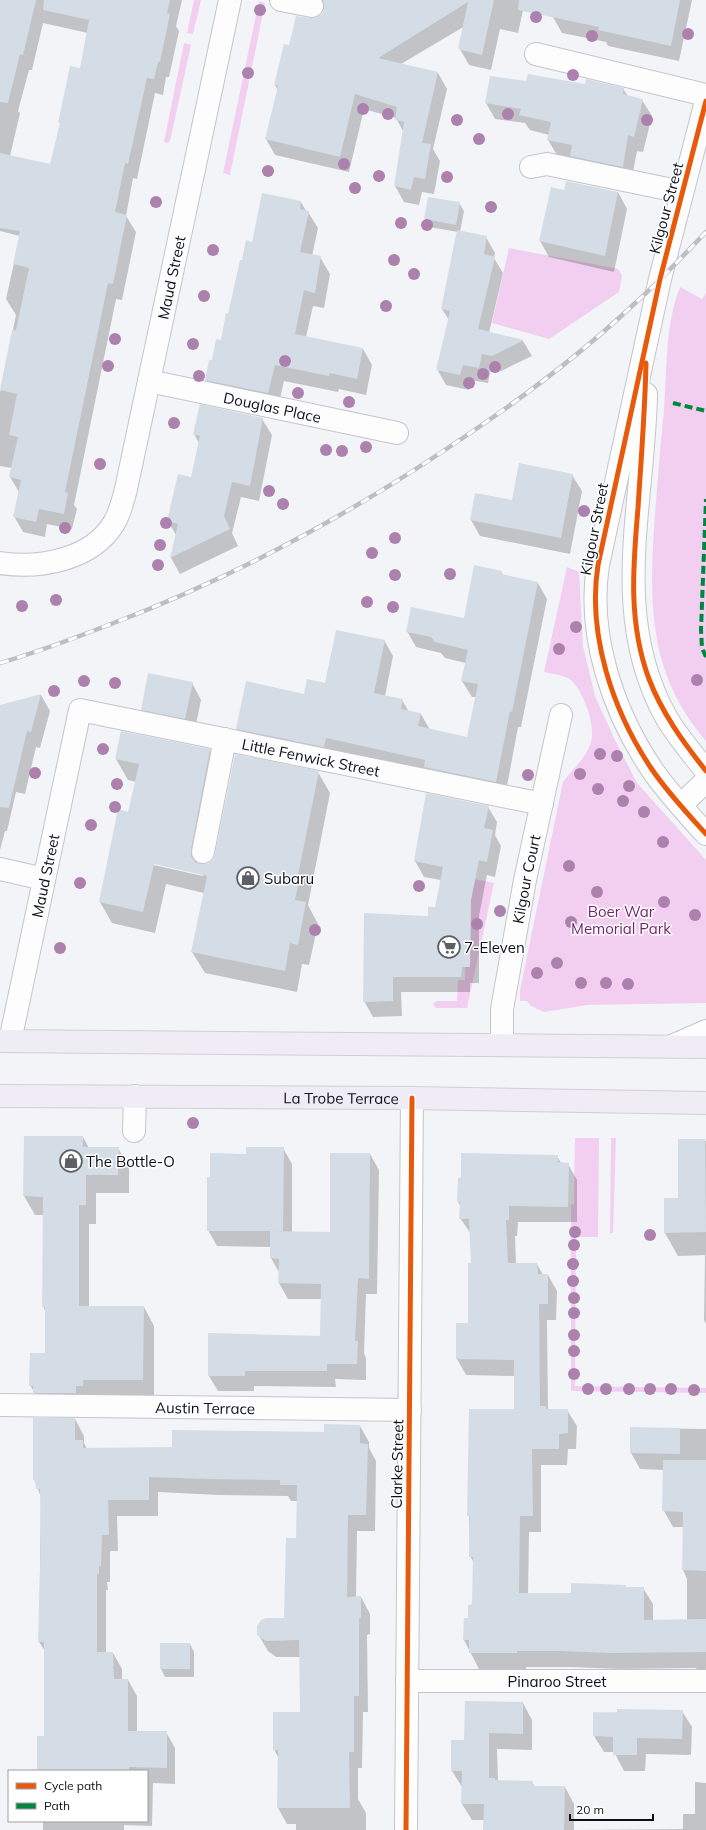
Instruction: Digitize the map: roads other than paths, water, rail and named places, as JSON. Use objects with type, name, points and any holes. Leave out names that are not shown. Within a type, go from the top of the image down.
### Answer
[{"type":"highway","points":[[5,1041],[706,1047]]},
{"type":"highway","name":"La Trobe Terrace","points":[[0,1096],[412,1098],[706,1103]]},
{"type":"street","name":"Maud Street","points":[[0,563],[22,564],[47,562],[72,556],[93,545],[108,531],[118,515],[126,488],[230,0]]},
{"type":"street","points":[[282,0],[312,6]]},
{"type":"street","points":[[536,54],[706,96]]},
{"type":"street","name":"Kilgour Street","points":[[706,101],[702,126],[682,192],[660,279],[598,566],[596,594],[596,620],[605,665],[625,720],[651,768],[706,833]]},
{"type":"street","points":[[537,160],[682,192]]},
{"type":"street","name":"Kilgour Street","points":[[646,345],[646,399],[633,564],[635,625],[643,662],[657,699],[677,733],[706,770]]},
{"type":"street","name":"Douglas Place","points":[[149,381],[397,432]]},
{"type":"street","name":"Maud Street","points":[[5,1041],[44,879],[80,710]]},
{"type":"street","name":"Little Fenwick Street","points":[[80,710],[542,804]]},
{"type":"street","name":"Kilgour Court","points":[[502,1045],[502,1009],[525,880],[561,715]]},
{"type":"street","points":[[203,852],[225,739]]},
{"type":"street","points":[[681,805],[706,781]]},
{"type":"street","points":[[0,869],[44,879]]},
{"type":"street","points":[[672,1046],[706,1031]]},
{"type":"street","points":[[134,1131],[135,1096]]},
{"type":"street","name":"Clarke Street","points":[[406,1830],[412,1098]]},
{"type":"street","name":"Austin Terrace","points":[[0,1405],[410,1410]]},
{"type":"street","name":"Pinaroo Street","points":[[407,1681],[706,1681]]},
{"type":"railway","points":[[0,663],[42,650],[97,629],[159,605],[206,584],[298,538],[387,487],[494,417],[575,356],[642,297],[706,232]]},
{"type":"place","name":"Subaru","points":[[248,878]]},
{"type":"place","name":"7-Eleven","points":[[449,947]]},
{"type":"place","name":"The Bottle-O","points":[[71,1161]]},
{"type":"park label","name":"Boer War Memorial Park","points":[[621,920]]}]
